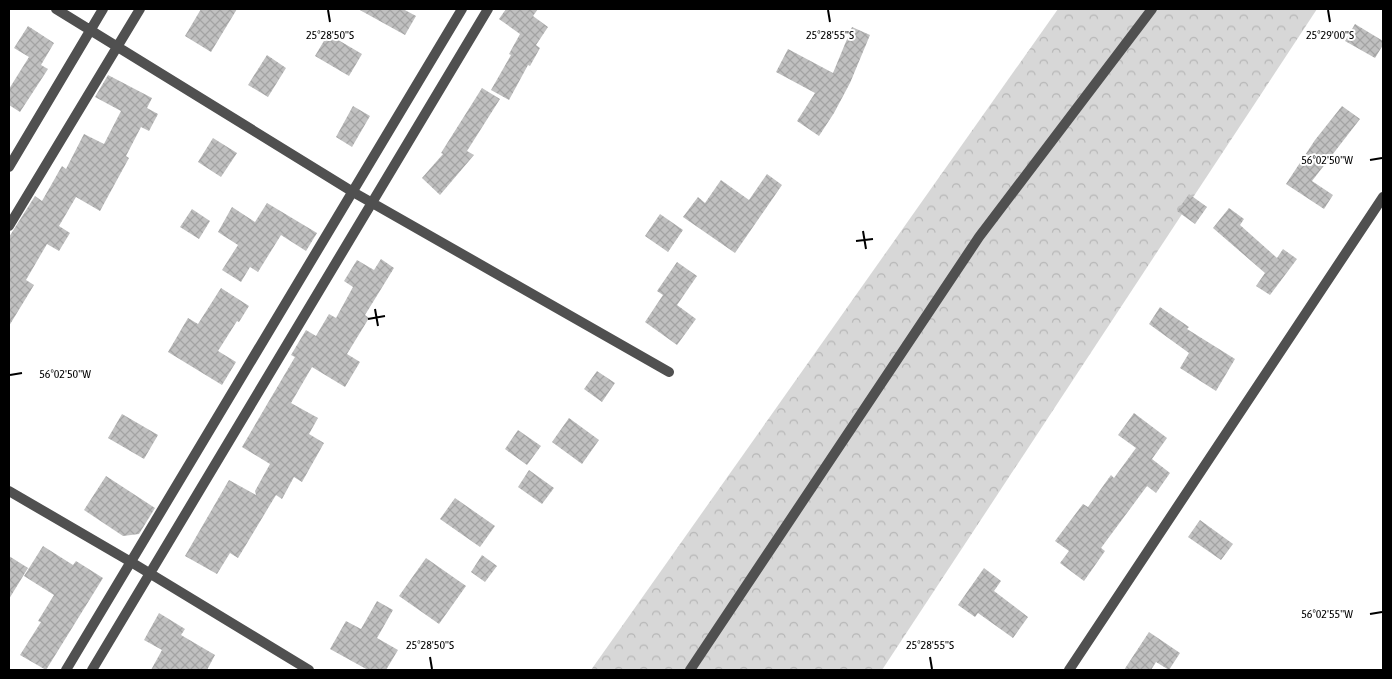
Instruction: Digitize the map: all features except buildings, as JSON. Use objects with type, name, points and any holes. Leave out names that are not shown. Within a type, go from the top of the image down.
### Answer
[{"type":"street","points":[[56,9],[353,192],[669,372]]},
{"type":"street","points":[[9,167],[103,9]]},
{"type":"street","points":[[9,226],[140,9]]},
{"type":"street","points":[[66,670],[462,9]]},
{"type":"street","points":[[92,670],[488,9]]},
{"type":"street","points":[[690,670],[979,237],[1152,9]]},
{"type":"street","points":[[1069,670],[1383,197]]},
{"type":"street","points":[[9,491],[131,562],[309,670]]},
{"type":"green space","points":[[1058,9],[1317,9],[882,670],[591,670]]}]
